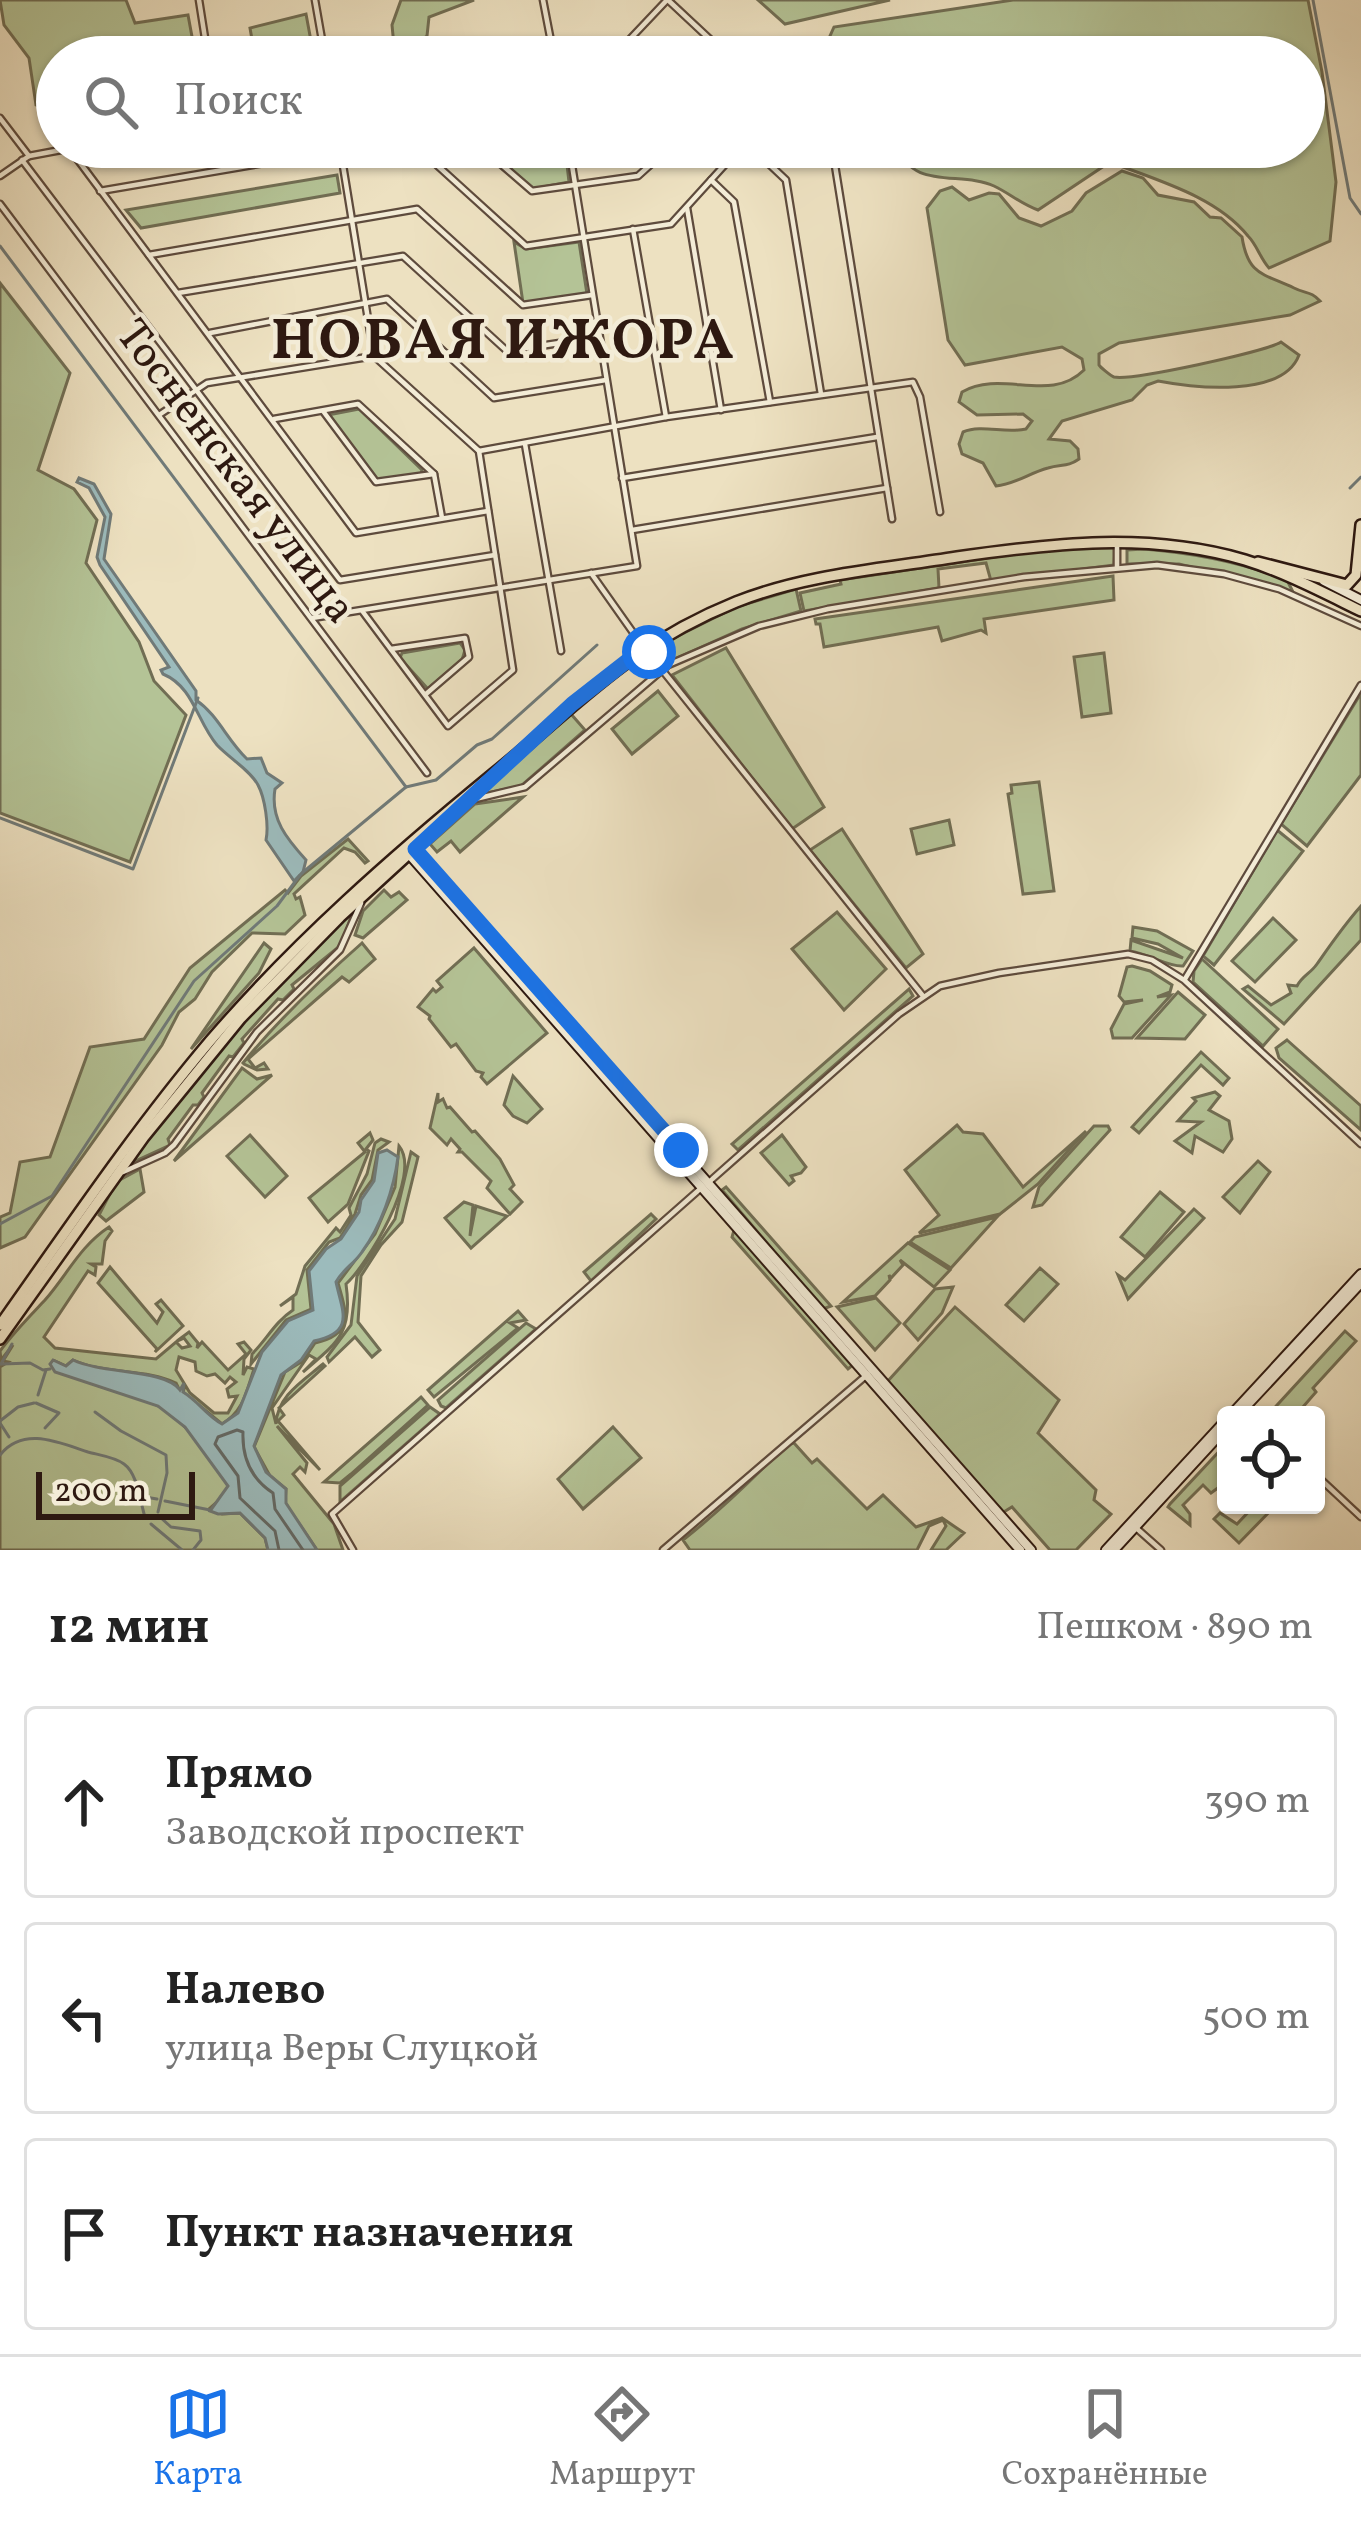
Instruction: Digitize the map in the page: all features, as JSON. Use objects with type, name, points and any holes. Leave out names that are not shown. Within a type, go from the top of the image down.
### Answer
[{"type":"main road","points":[[0,1339],[118,1173],[241,1018],[410,850],[592,686],[645,647],[713,612],[796,583],[1023,548],[1118,542],[1175,545],[1350,583],[1360,564],[1361,525]]},
{"type":"main road","points":[[1252,562],[1361,610]]},
{"type":"main road","points":[[0,1325],[190,1066],[286,958],[471,800],[493,774]]},
{"type":"street","points":[[199,0],[205,36]]},
{"type":"street","points":[[315,0],[321,36]]},
{"type":"street","points":[[543,0],[550,36]]},
{"type":"street","points":[[633,36],[667,0],[706,36]]},
{"type":"street","points":[[0,118],[340,580],[495,556]]},
{"type":"street","points":[[0,176],[36,156]]},
{"type":"street","points":[[83,168],[356,533],[488,511]]},
{"type":"street","points":[[100,191],[231,168]]},
{"type":"street","points":[[343,168],[374,356],[478,451],[513,670],[448,726],[362,610]]},
{"type":"street","points":[[439,168],[526,247],[671,224],[721,168]]},
{"type":"street","points":[[505,168],[532,191],[638,176],[647,168]]},
{"type":"street","points":[[312,618],[637,566],[572,168]]},
{"type":"street","points":[[773,168],[786,180],[821,394]]},
{"type":"street","points":[[836,168],[892,519]]},
{"type":"street","points":[[710,180],[734,202],[770,401]]},
{"type":"street","name":"Тосненская улица","points":[[0,205],[427,773]]},
{"type":"street","points":[[686,207],[721,410]]},
{"type":"street","points":[[148,254],[417,209],[523,305],[592,295]]},
{"type":"street","points":[[633,230],[666,417]]},
{"type":"street","points":[[178,293],[403,256],[507,351],[599,337]]},
{"type":"street","points":[[208,334],[386,299],[494,398],[606,380]]},
{"type":"street","points":[[158,415],[196,388],[242,376],[374,356]]},
{"type":"street","points":[[478,451],[666,417],[913,382],[920,397],[940,512]]},
{"type":"street","points":[[274,419],[358,404],[434,474],[442,518]]},
{"type":"street","points":[[322,411],[376,482],[434,474]]},
{"type":"street","points":[[622,478],[879,437]]},
{"type":"street","points":[[525,444],[561,651]]},
{"type":"street","points":[[631,530],[887,488]]},
{"type":"street","points":[[1117,567],[1118,542]]},
{"type":"street","points":[[471,800],[525,787],[662,669],[724,639],[802,614],[1024,578],[1172,566],[1210,571],[1301,598],[1361,626]]},
{"type":"street","points":[[591,573],[922,996]]},
{"type":"street","points":[[1286,577],[1301,598]]},
{"type":"street","points":[[1323,580],[1361,600]]},
{"type":"street","points":[[391,649],[465,638],[469,657],[425,695]]},
{"type":"street","points":[[1184,980],[1361,685]]},
{"type":"street","points":[[410,850],[1031,1550]]},
{"type":"street","points":[[118,1173],[157,1157],[174,1144],[257,1032],[340,950],[364,894]]},
{"type":"street","points":[[353,1550],[332,1514],[922,996],[955,981],[1121,954],[1152,960],[1184,980],[1361,1144]]},
{"type":"street","points":[[1246,1406],[1361,1278]]},
{"type":"street","points":[[1246,1406],[1361,1278]]},
{"type":"street","points":[[663,1550],[870,1372]]},
{"type":"street","points":[[870,1372],[1020,1550]]},
{"type":"street","points":[[1110,1550],[1217,1437]]},
{"type":"street","points":[[1325,1483],[1361,1516]]},
{"type":"street","points":[[1133,1525],[1161,1550]]},
{"type":"green space","points":[[0,0],[126,0],[135,23],[188,15],[192,36],[36,36],[36,105],[29,58],[4,25]]},
{"type":"green space","points":[[401,0],[474,0],[429,17],[427,36],[393,36]]},
{"type":"green space","points":[[758,0],[890,0],[785,24]]},
{"type":"green space","points":[[1013,0],[1308,0],[1315,36],[830,36],[834,27]]},
{"type":"green space","points":[[306,14],[310,36],[251,36],[250,28]]},
{"type":"green space","points":[[1325,96],[1336,182],[1330,241],[1269,268],[1235,222],[1184,191],[1125,168],[1325,168]]},
{"type":"green space","points":[[508,168],[567,168],[569,182],[532,189]]},
{"type":"green space","points":[[1101,168],[1038,210],[994,186],[914,169]]},
{"type":"green space","points":[[1122,171],[1143,178],[1158,195],[1194,202],[1210,217],[1221,218],[1242,237],[1248,259],[1258,271],[1320,301],[1290,315],[1119,343],[1099,354],[1100,366],[1114,377],[1145,375],[1281,342],[1299,355],[1290,369],[1257,384],[1215,387],[1158,381],[1132,400],[1062,421],[1049,439],[1070,441],[1079,459],[996,486],[983,463],[962,454],[963,432],[1026,429],[1032,421],[1023,414],[977,415],[959,402],[962,392],[993,384],[1056,385],[1084,370],[1082,359],[1062,347],[965,365],[948,340],[927,208],[940,191],[952,187],[969,200],[999,194],[1019,218],[1041,226],[1072,211],[1086,193]]},
{"type":"green space","points":[[337,175],[340,193],[141,228],[126,210]]},
{"type":"green space","points":[[514,242],[526,249],[579,242],[587,294],[523,303]]},
{"type":"green space","points":[[0,283],[70,373],[38,470],[74,489],[97,520],[86,563],[139,642],[154,681],[186,715],[130,862],[0,813]]},
{"type":"green space","points":[[359,409],[422,470],[420,476],[377,480],[328,415]]},
{"type":"green space","points":[[1115,547],[1114,565],[991,581],[986,563],[938,569],[939,588],[804,611],[800,593],[841,584],[840,580]]},
{"type":"green space","points":[[1127,550],[1252,568],[1287,580],[1293,592],[1179,564],[1127,564]]},
{"type":"green space","points":[[1113,576],[1114,600],[984,619],[986,633],[981,630],[942,641],[938,627],[824,647],[815,619]]},
{"type":"green space","points":[[796,589],[801,611],[742,629],[668,662],[656,647],[736,607]]},
{"type":"green space","points":[[460,643],[465,650],[462,660],[428,689],[400,658],[402,653]]},
{"type":"green space","points":[[726,648],[824,807],[792,829],[672,675]]},
{"type":"green space","points":[[1104,653],[1111,713],[1082,717],[1074,657]]},
{"type":"green space","points":[[658,691],[678,716],[632,754],[612,729]]},
{"type":"green space","points":[[1361,693],[1361,775],[1307,846],[1281,824]]},
{"type":"green space","points":[[571,714],[585,730],[521,786],[481,794]]},
{"type":"green space","points":[[1039,782],[1054,891],[1023,894],[1008,794],[1011,785]]},
{"type":"green space","points":[[523,797],[460,852],[451,841],[437,852],[430,844],[475,804]]},
{"type":"green space","points":[[949,820],[954,845],[917,854],[911,829]]},
{"type":"green space","points":[[842,829],[923,954],[906,968],[810,850]]},
{"type":"green space","points":[[1277,830],[1303,851],[1214,965],[1203,956]]},
{"type":"green space","points":[[348,839],[368,861],[344,848],[294,894],[300,897],[305,915],[285,934],[252,933],[212,972],[195,999],[179,1012],[162,1045],[25,1237],[0,1248],[0,1217],[10,1213],[20,1162],[50,1157],[90,1047],[144,1039],[190,968],[285,890],[288,893],[301,876]]},
{"type":"green space","points":[[384,890],[391,897],[399,892],[407,900],[363,938],[355,935],[363,911]]},
{"type":"green space","points":[[1361,906],[1361,940],[1284,1024],[1243,989],[1248,986],[1271,1005],[1291,993],[1288,985],[1297,986]]},
{"type":"green space","points":[[837,912],[886,969],[844,1010],[792,949]]},
{"type":"green space","points":[[347,915],[351,917],[341,945],[292,985],[294,989],[278,999],[242,1039],[244,1043],[229,1056],[202,1093],[204,1097],[168,1139],[170,1145],[131,1163],[241,1024]]},
{"type":"green space","points":[[1273,918],[1296,940],[1255,982],[1232,961]]},
{"type":"green space","points":[[1133,927],[1157,931],[1193,951],[1183,966],[1130,951],[1131,940],[1183,958],[1158,944],[1132,938]]},
{"type":"green space","points":[[264,943],[271,949],[259,973],[191,1049]]},
{"type":"green space","points":[[362,943],[375,959],[349,982],[342,977],[248,1059],[255,1068],[264,1063],[268,1069],[257,1070],[244,1064],[243,1063],[285,1016]]},
{"type":"green space","points":[[474,948],[547,1033],[487,1084],[483,1073],[476,1071],[456,1044],[451,1047],[418,1007],[433,989],[442,987],[437,981]]},
{"type":"green space","points":[[1202,959],[1278,1029],[1263,1046],[1193,982]]},
{"type":"green space","points":[[1127,967],[1172,985],[1170,992],[1157,997],[1171,995],[1132,1038],[1113,1038],[1111,1029],[1124,1004],[1143,1000],[1124,1002],[1119,996]]},
{"type":"green space","points":[[909,989],[913,996],[738,1150],[732,1144]]},
{"type":"green space","points":[[1178,992],[1205,1015],[1185,1039],[1137,1038]]},
{"type":"green space","points":[[1287,1040],[1361,1106],[1361,1130],[1279,1058],[1276,1048]]},
{"type":"green space","points":[[1201,1052],[1229,1078],[1223,1085],[1201,1065],[1139,1133],[1132,1127]]},
{"type":"green space","points":[[242,1068],[257,1079],[272,1075],[174,1161]]},
{"type":"green space","points":[[513,1076],[542,1109],[527,1123],[504,1105]]},
{"type":"green space","points":[[1215,1092],[1220,1096],[1209,1110],[1229,1121],[1232,1139],[1223,1152],[1195,1136],[1192,1153],[1175,1141],[1201,1122],[1178,1121],[1196,1101],[1193,1098]]},
{"type":"green space","points":[[438,1093],[438,1102],[443,1099],[500,1159],[514,1185],[510,1189],[522,1202],[510,1214],[487,1188],[491,1181],[458,1152],[451,1139],[447,1145],[430,1128]]},
{"type":"green space","points":[[957,1125],[963,1132],[983,1134],[1023,1187],[1086,1131],[1038,1184],[1000,1214],[919,1233],[939,1215],[905,1170]]},
{"type":"green space","points":[[1094,1126],[1110,1130],[1042,1205],[1033,1207],[1039,1187]]},
{"type":"green space","points":[[370,1133],[373,1140],[348,1204],[328,1222],[309,1198],[365,1152],[358,1143]]},
{"type":"green space","points":[[250,1135],[287,1176],[265,1197],[227,1156]]},
{"type":"green space","points":[[782,1135],[806,1167],[791,1176],[794,1181],[789,1185],[761,1153]]},
{"type":"green space","points":[[389,1142],[378,1150],[372,1180],[355,1214],[340,1238],[329,1242],[307,1270],[311,1309],[286,1320],[251,1364],[252,1354],[293,1310],[293,1297],[280,1306],[296,1294],[305,1266],[351,1215],[349,1208],[367,1174],[375,1143]]},
{"type":"green space","points":[[399,1146],[404,1177],[398,1198],[378,1240],[346,1284],[345,1325],[334,1344],[303,1372],[316,1359],[309,1355],[272,1408],[276,1424],[280,1409],[284,1415],[278,1421],[320,1470],[277,1426],[307,1463],[305,1472],[300,1467],[293,1474],[334,1524],[343,1550],[317,1550],[285,1503],[286,1489],[270,1476],[254,1447],[285,1372],[303,1361],[315,1343],[342,1328],[345,1313],[338,1283],[375,1234],[395,1187]]},
{"type":"green space","points":[[411,1152],[418,1157],[402,1222],[361,1276],[358,1322],[380,1350],[372,1357],[355,1337],[329,1362],[327,1357],[351,1325],[357,1276],[395,1219]]},
{"type":"green space","points":[[1258,1161],[1270,1172],[1240,1213],[1223,1197]]},
{"type":"green space","points":[[140,1169],[144,1192],[106,1221],[99,1215],[116,1182]]},
{"type":"green space","points":[[726,1187],[831,1306],[823,1309],[722,1190]]},
{"type":"green space","points":[[1160,1192],[1184,1212],[1145,1257],[1121,1237]]},
{"type":"green space","points":[[464,1202],[473,1205],[470,1236],[476,1206],[507,1216],[471,1248],[445,1218]]},
{"type":"green space","points":[[1194,1209],[1204,1218],[1128,1299],[1118,1275],[1125,1280]]},
{"type":"green space","points":[[651,1214],[656,1219],[591,1281],[584,1272]]},
{"type":"green space","points":[[997,1217],[951,1268],[910,1242],[915,1237]]},
{"type":"green space","points":[[109,1227],[112,1231],[105,1241],[102,1264],[91,1264],[96,1267],[95,1275],[88,1271],[44,1337],[55,1348],[156,1359],[176,1342],[182,1348],[190,1346],[184,1338],[177,1341],[189,1332],[197,1348],[202,1342],[228,1370],[246,1354],[238,1344],[244,1342],[251,1350],[244,1359],[243,1375],[247,1367],[254,1369],[246,1393],[240,1407],[222,1424],[183,1392],[185,1386],[180,1391],[176,1383],[151,1375],[73,1360],[66,1366],[53,1360],[76,1377],[154,1404],[175,1418],[228,1486],[209,1509],[240,1513],[265,1538],[268,1550],[0,1550],[0,1367],[8,1362],[3,1361],[13,1345],[1,1360],[0,1351]],"holes":[[[179,1357],[195,1362],[196,1371],[215,1374],[225,1383],[230,1377],[236,1382],[227,1389],[229,1397],[237,1396],[228,1413],[214,1413],[190,1393],[176,1370]]]},
{"type":"green space","points":[[734,1230],[854,1364],[848,1369],[732,1237]]},
{"type":"green space","points":[[908,1243],[950,1270],[934,1287],[900,1260],[903,1265],[891,1278],[889,1275],[890,1280],[875,1296],[843,1302]]},
{"type":"green space","points":[[110,1267],[157,1323],[163,1312],[156,1304],[161,1300],[183,1326],[155,1352],[98,1283]]},
{"type":"green space","points":[[1040,1268],[1058,1284],[1024,1321],[1006,1305]]},
{"type":"green space","points":[[953,1287],[942,1313],[918,1340],[904,1324],[935,1289]]},
{"type":"green space","points":[[876,1298],[900,1323],[875,1350],[837,1307]]},
{"type":"green space","points":[[955,1307],[1059,1400],[1038,1433],[1096,1490],[1094,1500],[1111,1514],[1076,1550],[1050,1550],[1012,1507],[1002,1513],[887,1382]]},
{"type":"green space","points":[[518,1311],[526,1320],[510,1323],[518,1328],[434,1397],[428,1390]]},
{"type":"green space","points":[[526,1323],[536,1329],[446,1408],[441,1406],[438,1400]]},
{"type":"green space","points":[[1345,1331],[1356,1341],[1313,1388],[1316,1392],[1304,1406],[1276,1406]]},
{"type":"green space","points":[[325,1366],[280,1407],[300,1383]]},
{"type":"green space","points":[[421,1397],[428,1405],[351,1474],[340,1483],[324,1482]]},
{"type":"green space","points":[[430,1407],[440,1414],[340,1502],[340,1486]]},
{"type":"green space","points":[[613,1427],[641,1458],[583,1509],[558,1479]]},
{"type":"green space","points":[[794,1443],[867,1509],[883,1495],[916,1527],[942,1518],[964,1533],[946,1550],[931,1550],[946,1526],[943,1520],[929,1526],[917,1550],[690,1550],[683,1540],[787,1444]]},
{"type":"green space","points":[[1217,1454],[1217,1489],[1211,1493],[1203,1485],[1183,1505],[1190,1514],[1190,1525],[1168,1507]]},
{"type":"green space","points":[[1222,1514],[1237,1524],[1246,1514],[1267,1514],[1239,1543],[1214,1519]]},
{"type":"water","points":[[79,478],[94,484],[111,514],[104,559],[196,691],[196,700],[247,759],[261,758],[267,773],[282,783],[275,789],[278,819],[306,860],[294,881],[266,840],[266,812],[258,785],[210,736],[182,687],[163,674],[161,670],[169,667],[100,565],[97,557],[105,517],[89,488],[77,482]]},
{"type":"water","points":[[387,1150],[398,1157],[386,1207],[369,1242],[336,1282],[343,1311],[341,1326],[314,1341],[301,1360],[281,1375],[254,1446],[266,1472],[286,1489],[286,1503],[317,1550],[268,1550],[265,1538],[240,1513],[210,1511],[228,1486],[185,1427],[158,1406],[55,1372],[50,1364],[53,1360],[66,1366],[73,1360],[148,1375],[180,1390],[184,1383],[183,1392],[222,1424],[238,1413],[262,1352],[288,1321],[313,1310],[309,1271],[341,1239],[359,1212],[374,1181],[378,1153]]},
{"type":"waterway","points":[[1313,0],[1320,36]]},
{"type":"waterway","points":[[1325,64],[1350,198],[1361,214]]},
{"type":"waterway","points":[[0,246],[406,787]]},
{"type":"waterway","points":[[1350,488],[1361,477]]},
{"type":"waterway","points":[[302,873],[406,787],[436,780],[477,745],[492,739],[597,645]]},
{"type":"waterway","points":[[0,818],[133,869],[198,698]]},
{"type":"waterway","points":[[0,1224],[52,1196],[194,981],[277,906],[300,875]]},
{"type":"waterway","points":[[1,1364],[12,1344]]},
{"type":"waterway","points":[[2,1364],[30,1363],[50,1369]]},
{"type":"waterway","points":[[38,1395],[46,1370]]},
{"type":"waterway","points":[[0,1421],[18,1407],[34,1403]]},
{"type":"waterway","points":[[36,1403],[59,1413],[45,1428]]},
{"type":"waterway","points":[[95,1412],[166,1455],[158,1512]]},
{"type":"waterway","points":[[0,1423],[9,1437]]},
{"type":"waterway","points":[[0,1455],[19,1441],[41,1439],[116,1460],[132,1474],[145,1517]]},
{"type":"waterway","points":[[145,1497],[157,1499]]},
{"type":"waterway","points":[[165,1501],[210,1510]]},
{"type":"waterway","points":[[160,1517],[171,1527],[200,1531],[201,1540],[193,1550]]},
{"type":"waterway","points":[[151,1524],[182,1550]]},
{"type":"district","name":"НОВАЯ ИЖОРА","points":[[504,338]]},
{"type":"route","points":[[649,652],[645,647],[592,686],[415,849],[681,1150]]}]
